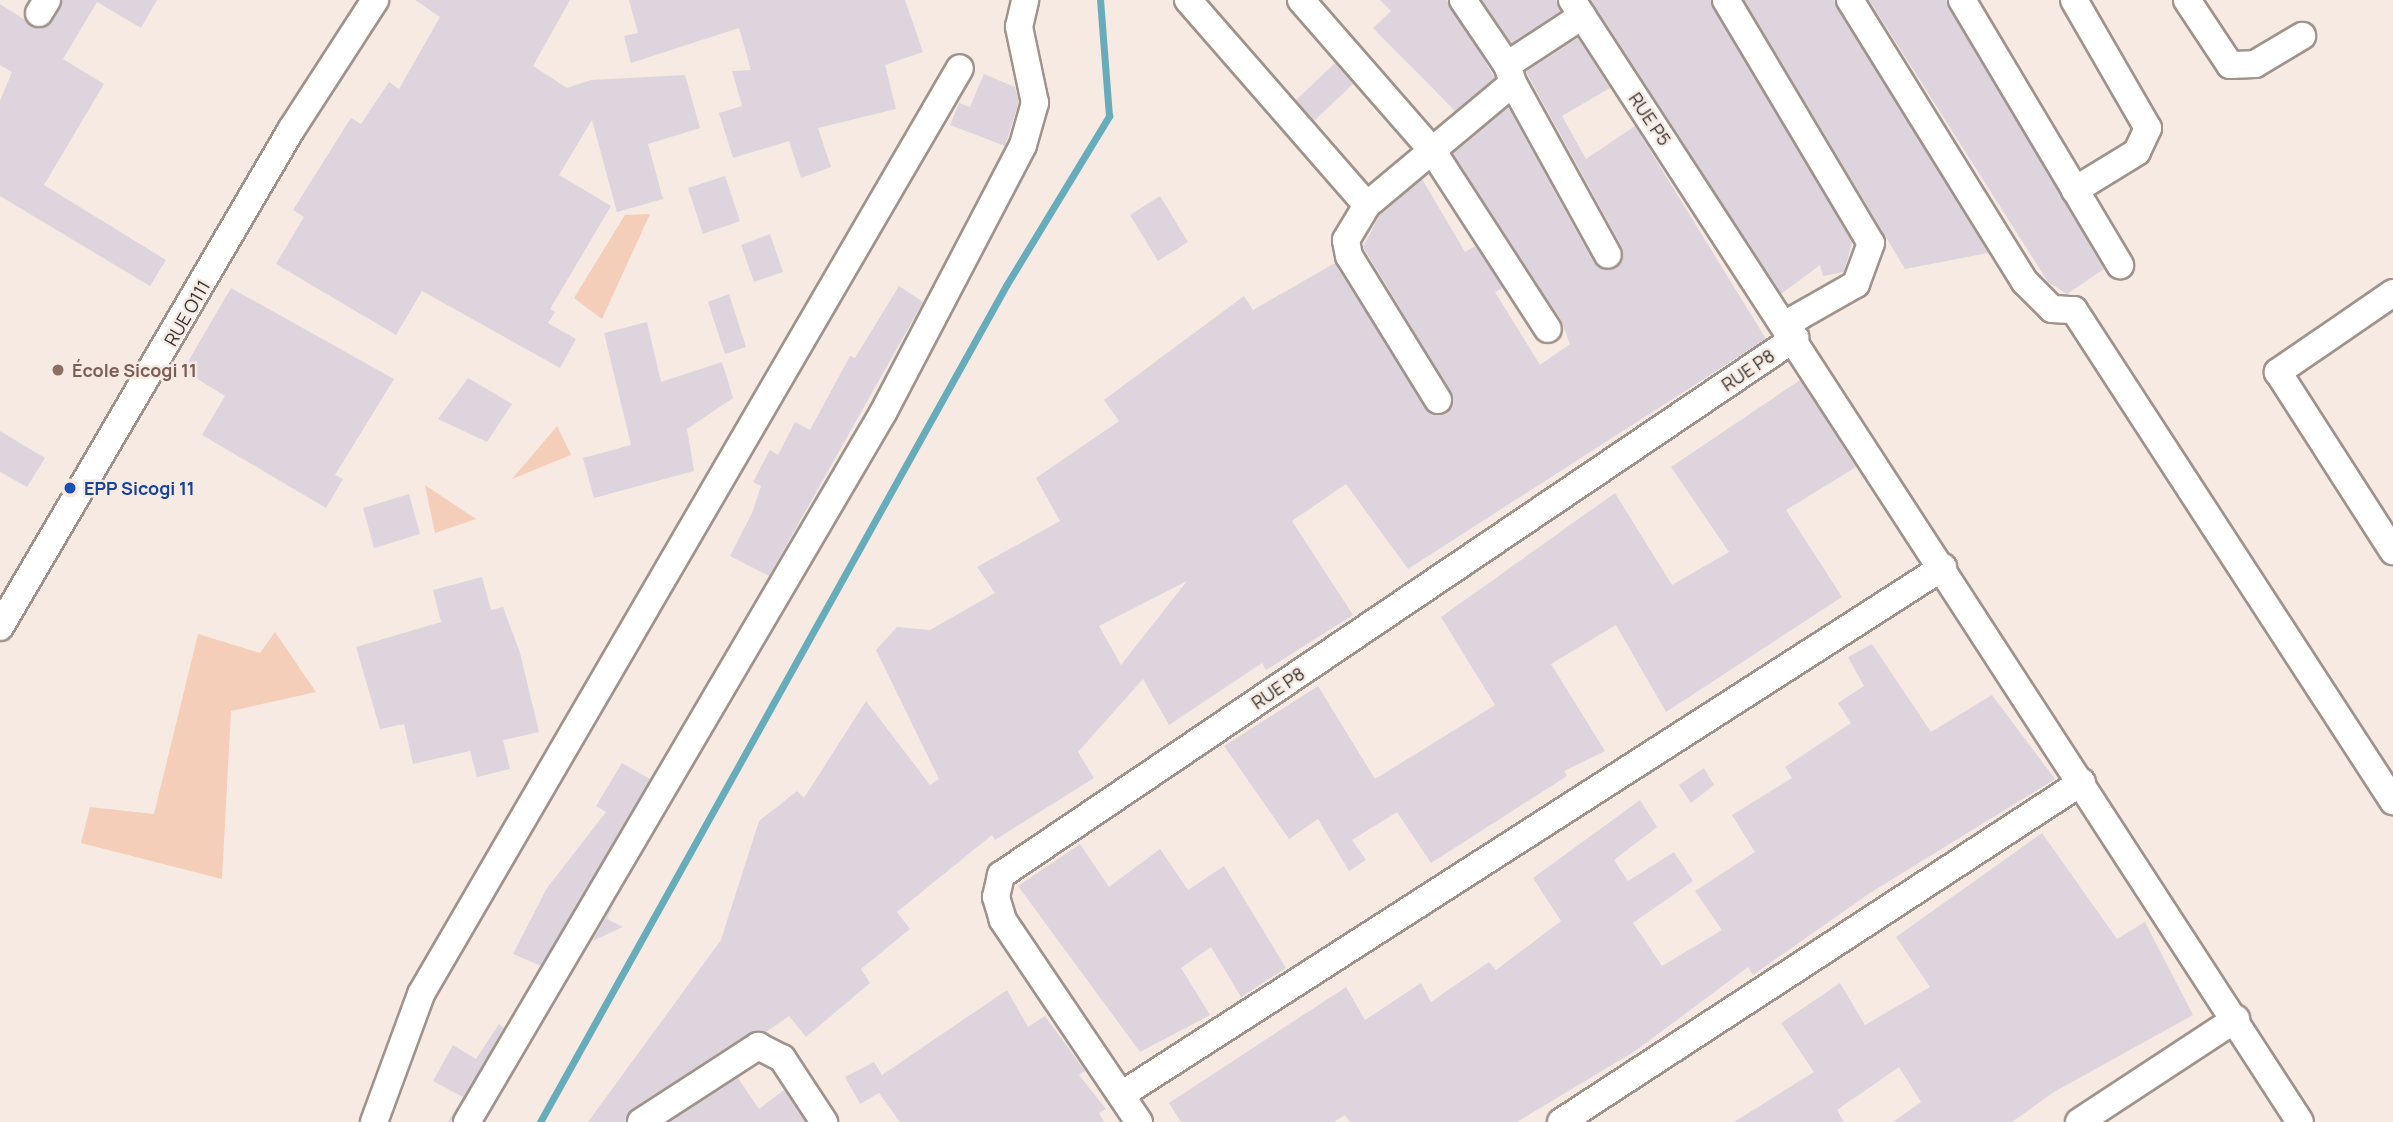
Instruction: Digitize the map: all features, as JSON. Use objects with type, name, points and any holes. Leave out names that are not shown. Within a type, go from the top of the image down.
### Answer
[{"type":"street","name":"RUE O111","points":[[0,627],[291,130],[375,0]]},
{"type":"street","points":[[467,1122],[883,413],[1023,145],[1035,103],[1019,27],[1025,0]]},
{"type":"street","points":[[1188,0],[1367,205]]},
{"type":"street","points":[[1301,0],[1432,150],[1548,329]]},
{"type":"street","points":[[1463,0],[1510,74],[1608,255]]},
{"type":"street","name":"RUE P8","points":[[1139,1122],[1003,920],[996,897],[1001,875],[1856,284],[1871,243],[1726,0]]},
{"type":"street","points":[[1850,0],[2025,282],[2052,309],[2074,310],[2393,801]]},
{"type":"street","points":[[1962,0],[2120,265]]},
{"type":"street","points":[[2074,0],[2148,128],[2137,152],[2075,190]]},
{"type":"street","points":[[2187,0],[2230,65],[2255,64],[2302,36]]},
{"type":"street","points":[[1438,400],[1349,256],[1346,240],[1367,205],[1432,150],[1577,8]]},
{"type":"street","name":"RUE P5","points":[[1577,8],[1944,567],[2300,1122]]},
{"type":"street","points":[[374,1122],[421,995],[960,68]]},
{"type":"street","points":[[2393,293],[2278,372],[2393,551]]},
{"type":"street","points":[[1121,1095],[1944,567]]},
{"type":"street","points":[[1561,1122],[2082,782]]},
{"type":"street","points":[[2078,1122],[2236,1019]]},
{"type":"street","points":[[641,1122],[758,1046],[782,1058],[824,1122]]},
{"type":"shaded area","points":[[650,214],[602,319],[574,298],[625,215]]},
{"type":"shaded area","points":[[557,426],[571,455],[512,479]]},
{"type":"shaded area","points":[[425,485],[476,519],[435,533]]},
{"type":"shaded area","points":[[275,632],[316,692],[231,711],[222,879],[81,843],[90,807],[154,814],[198,634],[260,653]]},
{"type":"building","points":[[63,0],[157,0],[141,28],[97,2],[63,59],[104,84],[44,185],[166,260],[150,286],[0,196],[0,101],[12,72],[0,65],[0,4],[39,29],[52,21]]},
{"type":"building","points":[[415,0],[570,0],[533,66],[567,88],[591,80],[685,75],[700,128],[648,144],[663,199],[617,212],[592,120],[559,175],[611,206],[550,309],[555,312],[548,323],[576,339],[560,368],[422,291],[396,335],[276,264],[304,217],[293,210],[351,118],[361,124],[389,82],[399,89],[440,17]]},
{"type":"building","points":[[629,0],[905,0],[923,52],[885,65],[896,109],[818,128],[831,167],[801,178],[789,141],[733,158],[719,113],[742,106],[732,71],[751,70],[739,28],[631,63],[624,36],[638,33]]},
{"type":"building","points":[[1380,0],[1447,0],[1495,78],[1455,111],[1373,28],[1391,11]]},
{"type":"building","points":[[1482,0],[1556,0],[1561,11],[1511,43]]},
{"type":"building","points":[[1591,0],[1710,0],[1852,242],[1844,272],[1823,276],[1820,265],[1781,294]]},
{"type":"building","points":[[1744,0],[1834,0],[1988,253],[1905,269]]},
{"type":"building","points":[[1869,0],[1946,0],[2104,269],[2067,294],[2048,282]]},
{"type":"building","points":[[1578,38],[1610,88],[1562,116],[1586,159],[1635,126],[1766,339],[1408,569],[1346,484],[1292,521],[1353,615],[1266,670],[1262,663],[1169,725],[1143,679],[1078,752],[1094,778],[995,840],[992,835],[897,912],[910,929],[861,969],[870,983],[806,1037],[789,1016],[766,1032],[749,1033],[632,1109],[625,1122],[588,1122],[721,940],[759,821],[797,791],[804,798],[866,701],[930,785],[939,779],[876,650],[897,627],[930,630],[995,593],[977,567],[1060,521],[1036,478],[1119,421],[1104,400],[1244,296],[1253,310],[1335,263],[1425,408],[1447,413],[1451,392],[1363,247],[1379,216],[1422,179],[1465,252],[1475,246],[1503,288],[1495,292],[1540,365],[1570,344],[1561,320],[1453,154],[1508,107],[1594,263],[1616,268],[1622,247],[1526,72]],"holes":[[[1187,581],[1121,665],[1099,626]]]},
{"type":"building","points":[[1335,63],[1353,84],[1314,121],[1296,100]]},
{"type":"building","points":[[984,74],[1015,87],[1019,102],[1005,146],[950,125],[959,103],[970,107]]},
{"type":"building","points":[[725,176],[740,221],[703,234],[688,188]]},
{"type":"building","points":[[1160,196],[1188,242],[1158,261],[1130,215]]},
{"type":"building","points":[[770,234],[783,272],[754,282],[741,245]]},
{"type":"building","points":[[899,286],[923,302],[769,576],[730,556],[752,513],[761,486],[753,482],[770,450],[778,455],[795,422],[810,430],[850,356],[855,358]]},
{"type":"building","points":[[231,288],[394,379],[335,475],[343,479],[326,508],[202,435],[225,396],[183,370]]},
{"type":"building","points":[[729,294],[746,347],[725,354],[708,302]]},
{"type":"building","points":[[647,322],[661,382],[722,362],[733,398],[687,429],[694,471],[594,498],[583,458],[631,445],[604,333]]},
{"type":"building","points":[[468,378],[512,404],[487,442],[438,419]]},
{"type":"building","points":[[1800,380],[1856,467],[1786,510],[1842,597],[1666,712],[1616,625],[1551,664],[1605,751],[1564,771],[1567,776],[1431,863],[1397,812],[1352,840],[1366,860],[1349,871],[1318,819],[1289,839],[1224,746],[1318,686],[1375,779],[1495,705],[1441,617],[1615,493],[1672,585],[1729,552],[1671,467]]},
{"type":"building","points":[[0,431],[45,458],[27,487],[0,472]]},
{"type":"building","points":[[409,494],[420,534],[374,548],[363,508]]},
{"type":"building","points":[[482,577],[491,610],[503,607],[520,653],[539,732],[503,740],[510,769],[477,777],[470,751],[413,764],[404,724],[380,729],[356,647],[441,622],[433,590]]},
{"type":"building","points":[[1872,644],[1931,732],[1992,695],[2055,779],[1870,893],[1753,975],[1748,967],[1635,1051],[1517,1122],[1350,1122],[1345,1115],[1334,1122],[1181,1122],[1169,1103],[1346,987],[1365,1020],[1421,983],[1431,1002],[1489,962],[1496,970],[1561,921],[1533,878],[1640,800],[1657,827],[1614,860],[1628,881],[1674,852],[1693,881],[1633,923],[1662,966],[1722,930],[1695,891],[1755,852],[1732,815],[1792,778],[1785,767],[1851,723],[1838,703],[1864,686],[1848,657]]},
{"type":"building","points":[[622,763],[650,779],[541,966],[513,954],[547,888],[606,812],[596,806]]},
{"type":"building","points":[[1704,768],[1714,785],[1691,803],[1679,785]]},
{"type":"building","points":[[2042,833],[2117,939],[2145,922],[2193,1015],[2054,1092],[2012,1122],[1893,1122],[1921,1102],[1899,1067],[1837,1110],[1844,1122],[1734,1122],[1814,1072],[1781,1023],[1840,983],[1865,1025],[1930,987],[1896,937]]},
{"type":"building","points":[[1080,844],[1109,887],[1160,849],[1188,890],[1224,866],[1286,968],[1241,997],[1211,947],[1181,968],[1210,1015],[1140,1052],[1018,886]]},
{"type":"building","points":[[615,902],[607,919],[623,927],[592,941]]},
{"type":"building","points":[[1007,990],[1028,1027],[1045,1016],[1085,1071],[1079,1075],[1106,1109],[1099,1113],[1104,1122],[900,1122],[879,1093],[860,1104],[845,1077],[874,1062],[882,1075]]},
{"type":"building","points":[[499,1024],[504,1028],[451,1122],[448,1122],[463,1097],[433,1081],[453,1045],[476,1059]]},
{"type":"building","points":[[738,1078],[759,1109],[784,1090],[805,1122],[670,1122]]},
{"type":"waterway","points":[[540,1122],[1007,284],[1109,116],[1100,0]]},
{"type":"place","name":"École Sicogi 11","points":[[58,370]]},
{"type":"place","name":"EPP Sicogi 11","points":[[70,488]]}]
